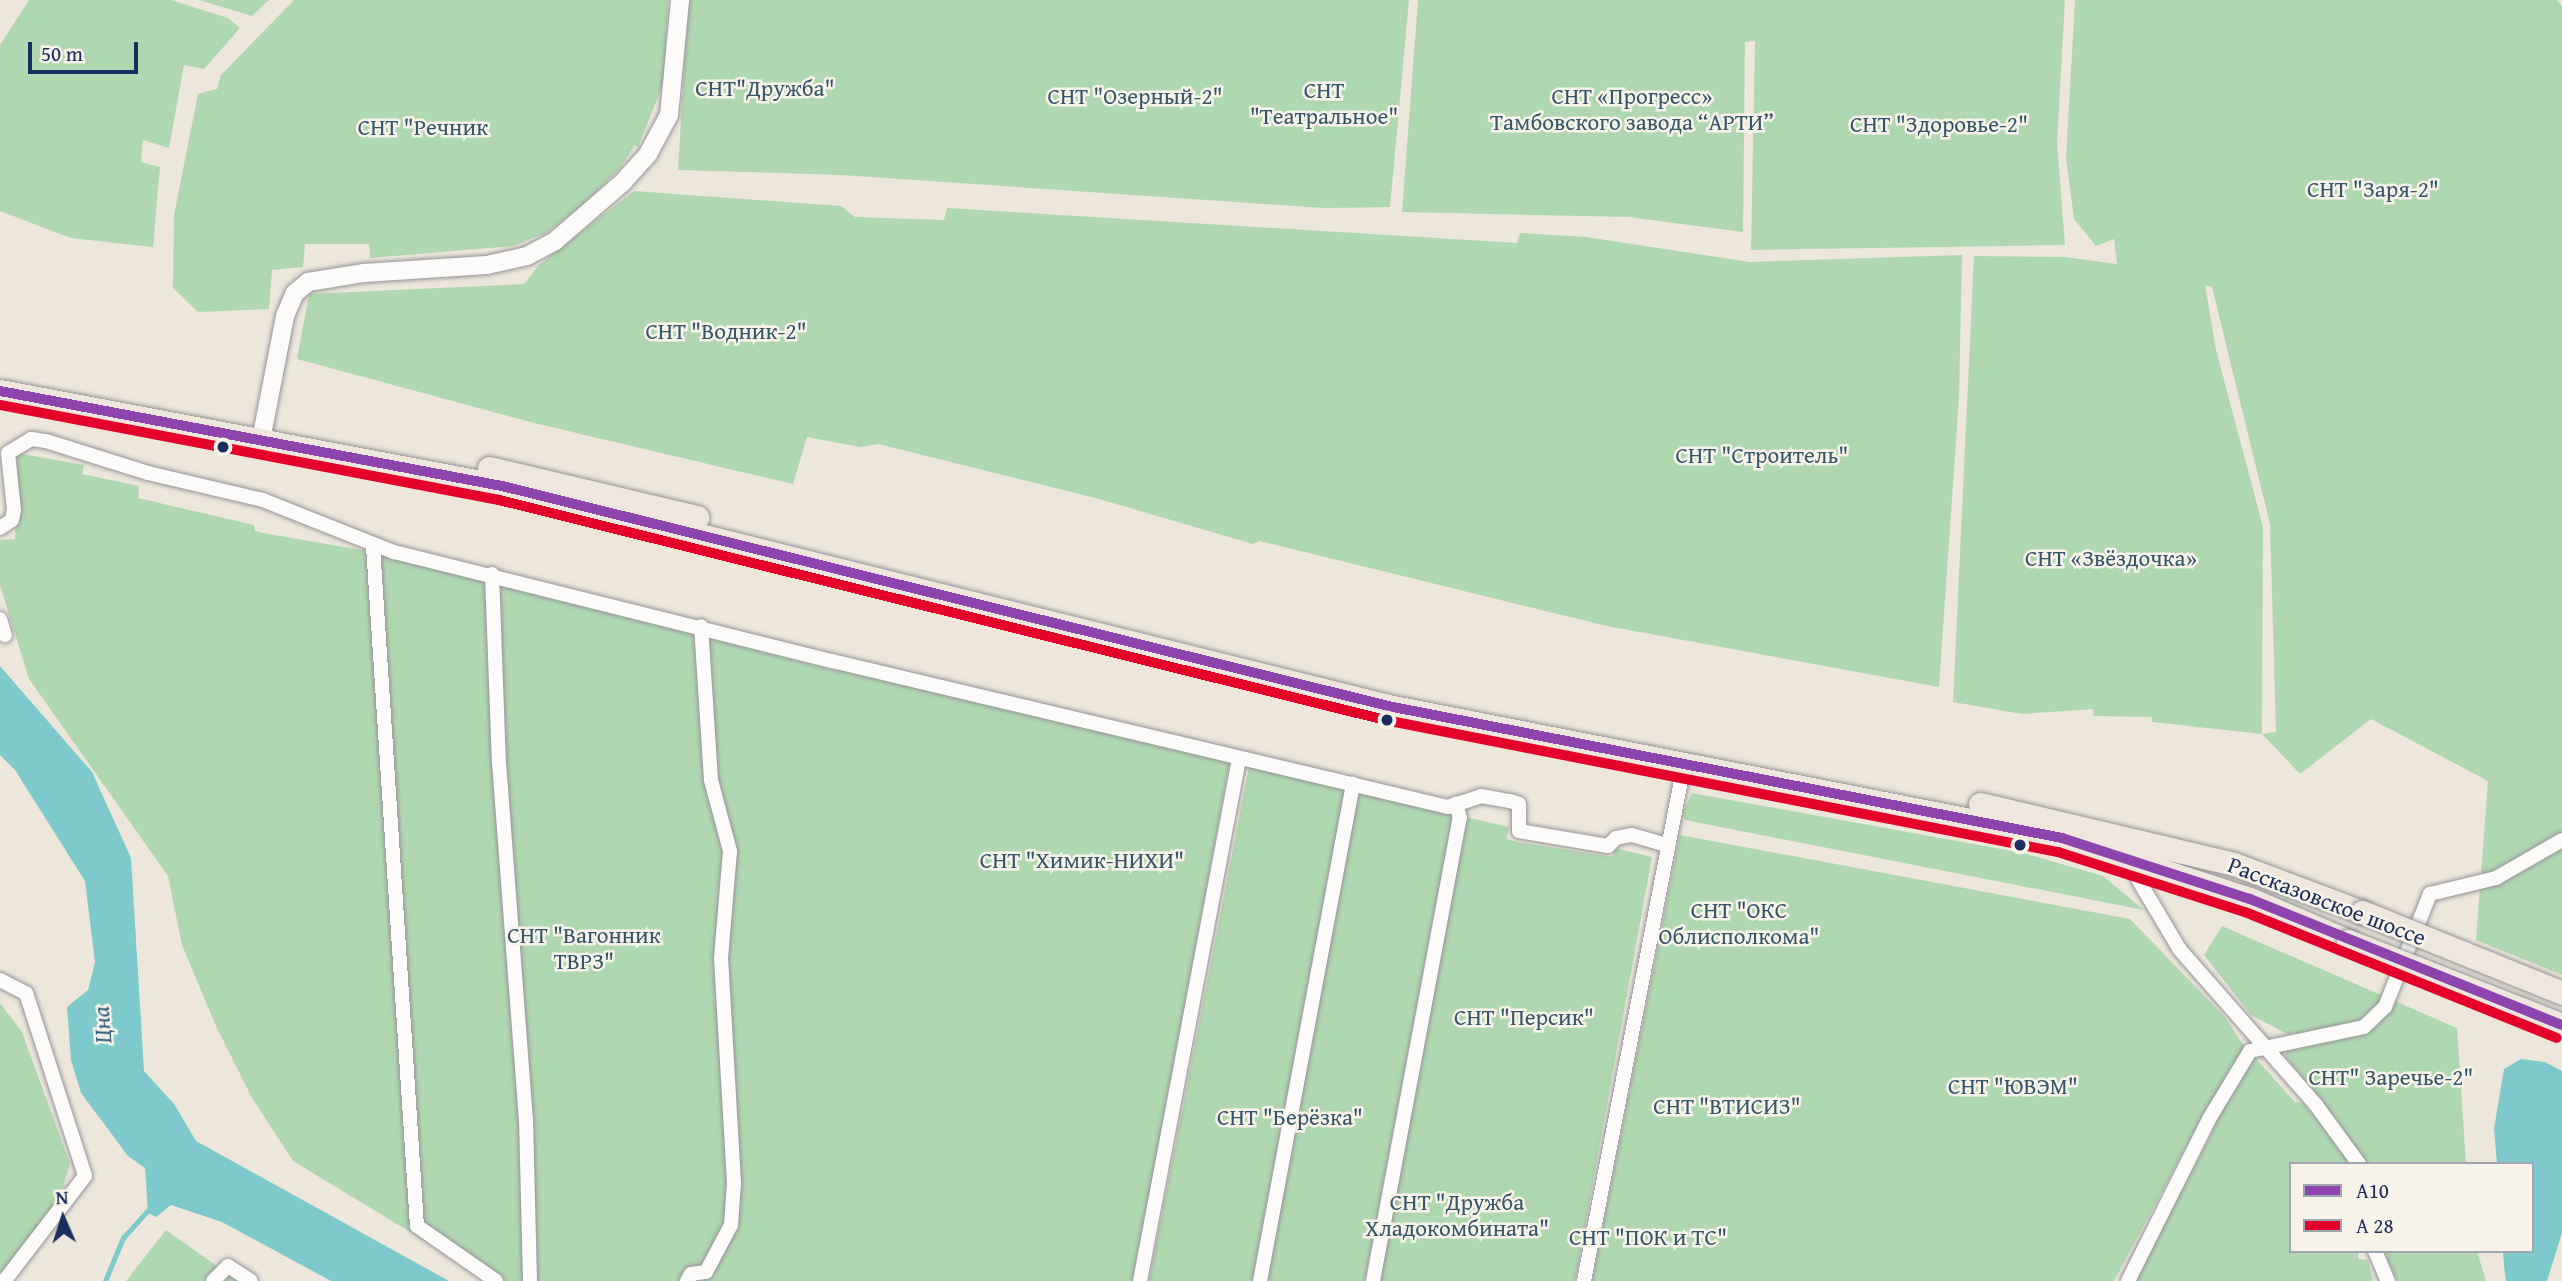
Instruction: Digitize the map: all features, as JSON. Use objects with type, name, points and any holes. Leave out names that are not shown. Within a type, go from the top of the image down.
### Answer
[{"type":"main road","name":"Рассказовское шоссе","points":[[0,391],[502,486],[1338,695],[1684,765],[1996,823],[2131,859],[2250,899],[2562,1026]]},
{"type":"main road","name":"Рассказовское шоссе","points":[[271,442],[485,467],[552,481],[1450,706],[2088,826],[2245,868],[2562,993]]},
{"type":"street","points":[[271,442],[285,316],[295,293],[308,282],[364,272],[486,265],[527,256],[563,234],[631,173],[663,131],[672,106],[680,0]]},
{"type":"street","points":[[0,528],[12,520],[14,510],[8,453],[31,439],[263,500],[373,546],[1239,759],[1448,807],[1481,796],[1519,804],[1519,831],[1608,846],[1616,838],[1632,835],[1667,845]]},
{"type":"street","points":[[373,546],[417,1226],[496,1281]]},
{"type":"street","points":[[492,574],[499,762],[526,1131],[530,1281]]},
{"type":"street","points":[[0,619],[5,635]]},
{"type":"street","points":[[687,1281],[691,1274],[706,1272],[731,1225],[734,1183],[721,958],[730,851],[711,780],[701,626]]},
{"type":"street","points":[[1140,1281],[1239,759]]},
{"type":"street","points":[[1584,1281],[1684,765]]},
{"type":"street","points":[[1260,1281],[1353,784]]},
{"type":"street","points":[[1373,1281],[1460,818],[1456,804]]},
{"type":"street","points":[[2128,1281],[2209,1119],[2250,1051],[2364,1027],[2385,1007],[2430,894],[2496,878],[2562,840]]},
{"type":"street","points":[[2131,859],[2139,881],[2180,950],[2344,1139],[2358,1162]]},
{"type":"street","points":[[0,980],[26,993],[85,1176],[4,1281]]},
{"type":"street","points":[[2376,1253],[2388,1281]]},
{"type":"street","points":[[213,1281],[228,1266],[251,1281]]},
{"type":"green space","points":[[29,0],[171,0],[228,18],[240,28],[204,69],[184,65],[169,148],[143,140],[141,162],[160,167],[153,247],[71,238],[0,211],[0,45]]},
{"type":"green space","points":[[199,0],[269,0],[252,16]]},
{"type":"green space","name":"СНТ \"Речник","points":[[294,0],[668,0],[664,82],[638,147],[635,145],[621,167],[582,206],[546,233],[513,246],[370,258],[369,244],[305,244],[303,267],[272,270],[269,309],[198,312],[173,288],[174,215],[198,94],[217,89],[221,75]]},
{"type":"green space","points":[[688,0],[1409,0],[1390,207],[1325,208],[842,175],[678,170]]},
{"type":"green space","points":[[1418,0],[2065,0],[2057,142],[2065,245],[1751,250],[1755,41],[1745,42],[1743,232],[1628,217],[1402,212]]},
{"type":"green space","name":"СНТ \"Заря-2\"","points":[[2075,0],[2557,0],[2562,6],[2562,975],[2476,940],[2488,781],[2371,719],[2300,774],[2262,734],[2152,722],[2152,717],[2094,716],[2093,709],[2022,714],[1953,702],[1974,256],[2065,257],[2117,264],[2114,239],[2096,246],[2074,219],[2066,158]],"holes":[[[2205,285],[2212,287],[2270,524],[2276,732],[2262,734],[2263,527],[2216,350]]]},
{"type":"green space","name":"СНТ \"Строитель\"","points":[[634,191],[841,206],[855,217],[944,220],[947,208],[1517,243],[1520,233],[1586,237],[1750,262],[1962,255],[1959,398],[1939,687],[1607,626],[1260,541],[1253,544],[1099,499],[878,444],[860,447],[807,437],[793,484],[534,423],[297,359],[309,294],[524,284],[539,265]]},
{"type":"green space","name":"СНТ \"Вагонник ТВРЗ\"","points":[[17,453],[84,465],[82,474],[139,486],[138,498],[254,525],[255,531],[367,551],[837,671],[838,667],[1230,761],[1134,1281],[491,1281],[293,1161],[252,1098],[216,1026],[182,945],[168,876],[29,679],[0,585],[0,540],[15,539]]},
{"type":"green space","name":"СНТ \"Берёзка\"","points":[[1249,767],[1453,814],[1365,1281],[1149,1281]]},
{"type":"green space","points":[[1692,793],[2023,853],[2103,876],[2144,910],[1685,820],[1683,812]]},
{"type":"green space","name":"СНТ \"Персик\"","points":[[1461,816],[1509,827],[1507,839],[1517,842],[1612,857],[1615,848],[1652,857],[1575,1281],[1376,1281]]},
{"type":"green space","points":[[1680,835],[2130,919],[2224,1016],[2242,1043],[2295,1102],[2303,1103],[2346,1155],[2349,1162],[2289,1162],[2289,1253],[2358,1253],[2358,1259],[2368,1260],[2373,1281],[2134,1281],[2213,1131],[2199,1123],[2114,1281],[1592,1281]]},
{"type":"green space","name":"СНТ\" Заречье-2\"","points":[[2222,926],[2457,1028],[2466,1162],[2365,1162],[2338,1121],[2285,1056],[2296,1032],[2289,1035],[2251,1015],[2204,955]]},
{"type":"green space","points":[[0,1003],[22,1032],[70,1164],[54,1217],[0,1281]]},
{"type":"green space","points":[[166,1230],[238,1281],[126,1281]]},
{"type":"green space","points":[[2385,1253],[2478,1253],[2486,1281],[2397,1281]]},
{"type":"water","name":"Цна","points":[[0,666],[92,772],[131,858],[144,1071],[174,1104],[196,1141],[449,1281],[331,1281],[222,1222],[171,1205],[156,1217],[148,1213],[145,1168],[128,1156],[81,1093],[71,1060],[67,1007],[88,990],[95,962],[85,881],[15,770],[0,755]]},
{"type":"water","points":[[2521,1059],[2545,1062],[2562,1071],[2562,1233],[2547,1281],[2506,1281],[2503,1253],[2534,1253],[2534,1162],[2497,1162],[2494,1129],[2504,1069]]},
{"type":"waterway","points":[[105,1281],[123,1238],[149,1209]]},
{"type":"transit line","name":"А10","points":[[0,391],[502,486],[1388,706],[2062,838],[2250,899],[2562,1025]]},
{"type":"transit line","points":[[0,405],[499,500],[1385,720],[2058,852],[2245,912],[2557,1038]]},
{"type":"park label","name":"СНТ\"Дружба\"","points":[[765,88]]},
{"type":"park label","name":"СНТ \"Озерный-2\"","points":[[1135,96]]},
{"type":"park label","name":"СНТ \"Театральное\"","points":[[1324,103]]},
{"type":"park label","name":"СНТ «Прогресс» Тамбовского завода “АРТИ”","points":[[1632,109]]},
{"type":"park label","name":"СНТ \"Здоровье-2\"","points":[[1939,124]]},
{"type":"park label","name":"СНТ \"Водник-2\"","points":[[726,331]]},
{"type":"park label","name":"СНТ «Звёздочка»","points":[[2111,558]]},
{"type":"park label","name":"СНТ \"Химик-НИХИ\"","points":[[1082,860]]},
{"type":"park label","name":"СНТ \"ОКС Облисполкома\"","points":[[1739,923]]},
{"type":"park label","name":"СНТ \"ЮВЭМ\"","points":[[2013,1086]]},
{"type":"park label","name":"СНТ \"ВТИСИЗ\"","points":[[1727,1106]]},
{"type":"park label","name":"СНТ \"Дружба Хладокомбината\"","points":[[1457,1215]]},
{"type":"park label","name":"СНТ \"ПОК и ТС\"","points":[[1648,1237]]}]
